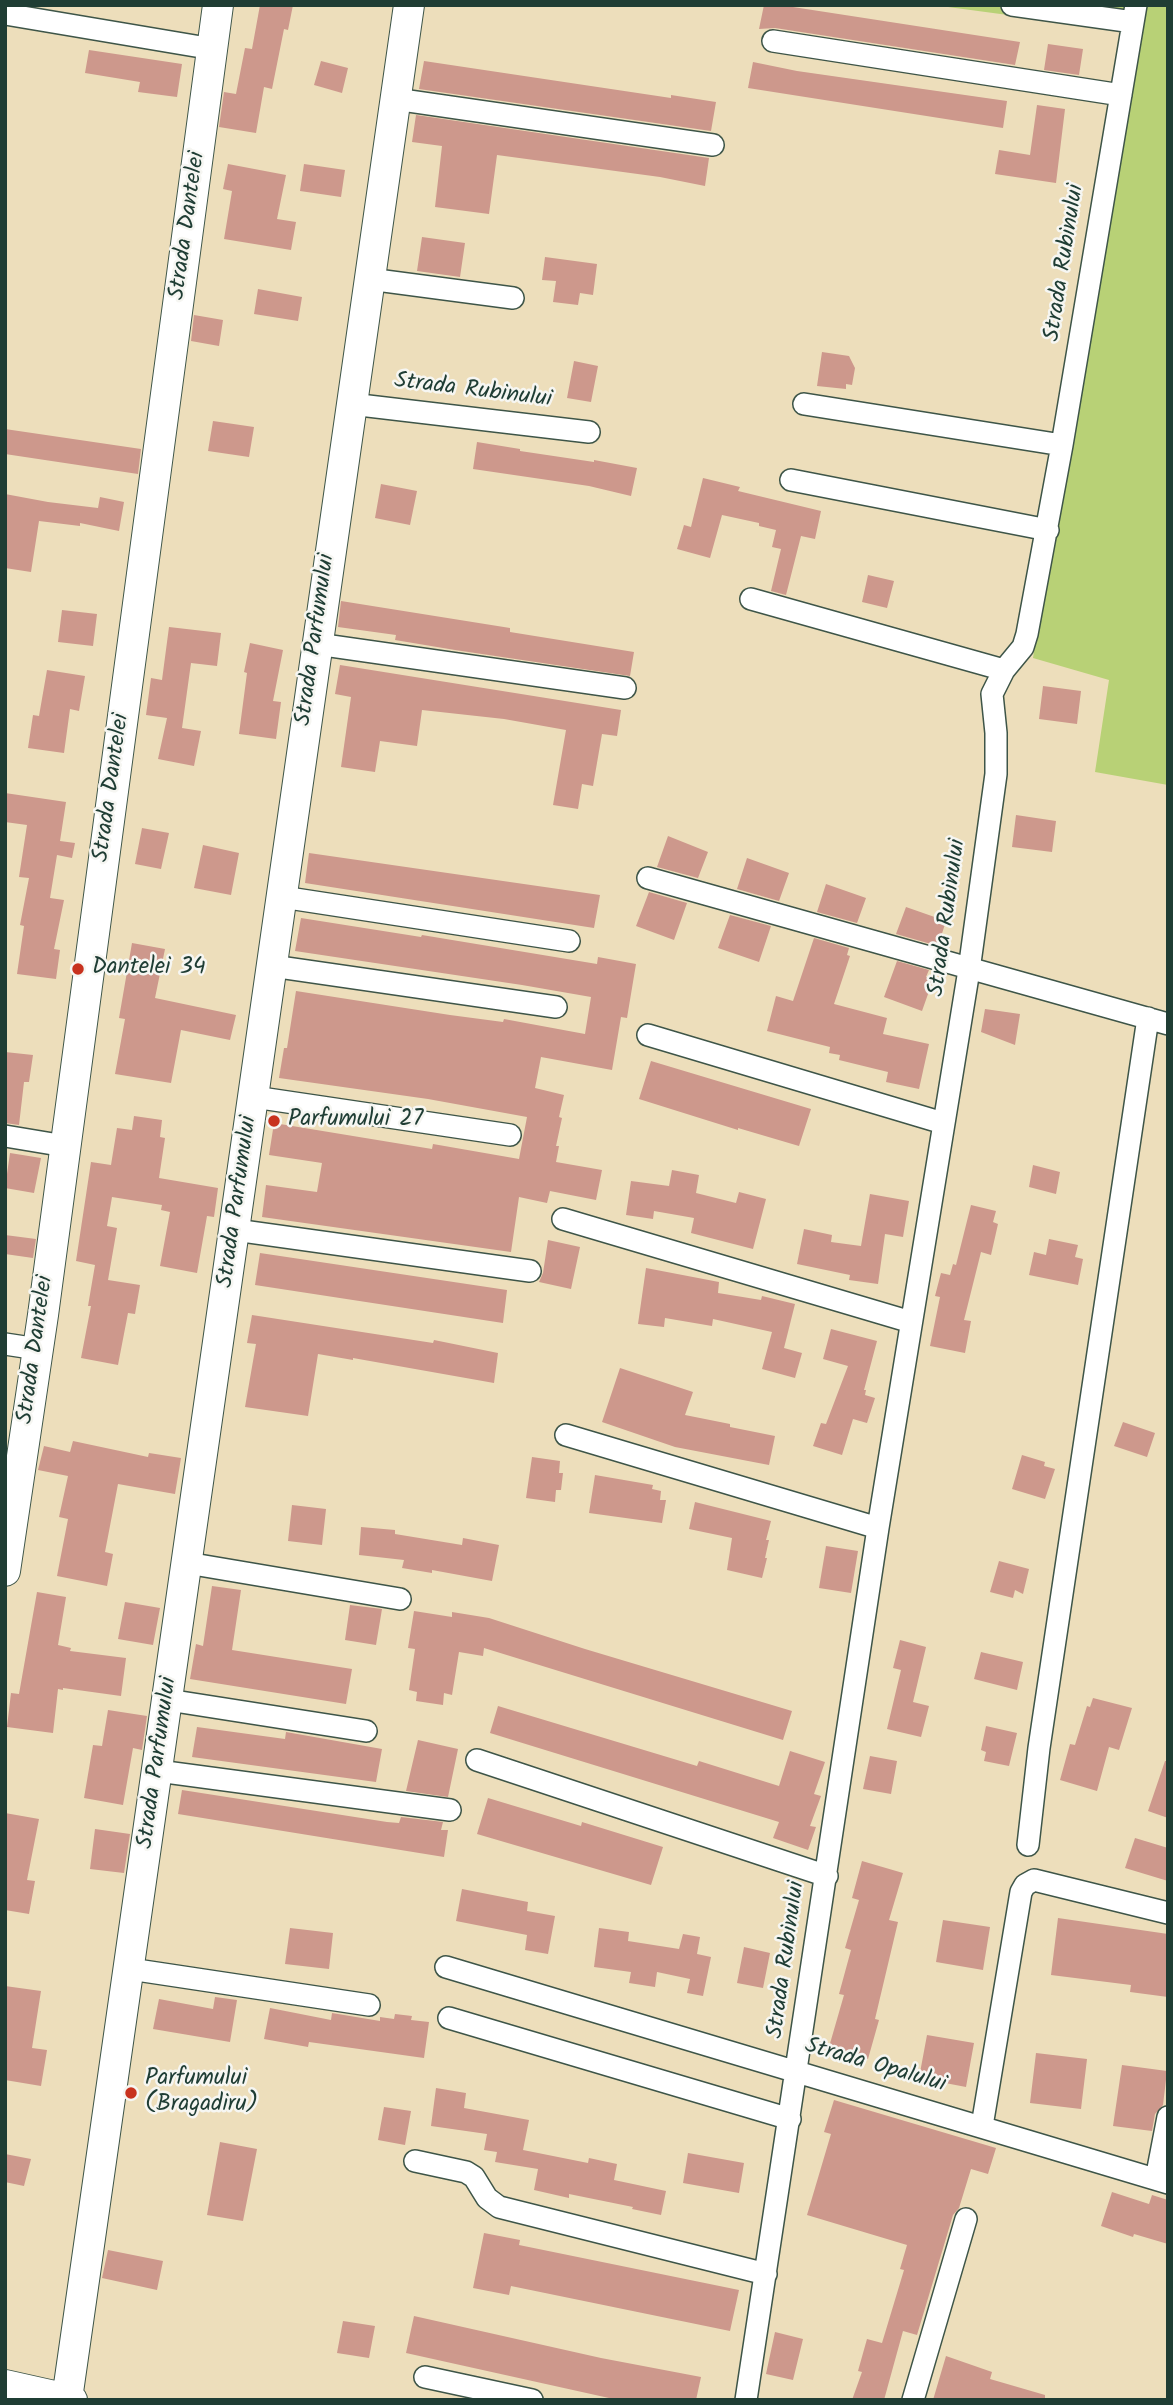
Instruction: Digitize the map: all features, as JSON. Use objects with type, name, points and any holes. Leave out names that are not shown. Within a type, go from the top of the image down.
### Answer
[{"type":"street","name":"Strada Dantelei","points":[[5,1571],[38,1349],[218,5]]},
{"type":"street","name":"Strada Parfumului","points":[[70,2399],[409,5]]},
{"type":"street","points":[[1012,5],[1134,14]]},
{"type":"street","points":[[5,14],[213,49]]},
{"type":"street","name":"Strada Rubinului","points":[[746,2400],[798,2071],[878,1528],[969,970],[996,774],[997,743],[992,694],[1004,670],[1023,647],[1048,530],[1134,14]]},
{"type":"street","points":[[773,41],[1121,95]]},
{"type":"street","points":[[395,99],[713,145]]},
{"type":"street","points":[[369,279],[513,298]]},
{"type":"street","name":"Strada Rubinului","points":[[351,404],[589,432]]},
{"type":"street","points":[[804,404],[1062,445]]},
{"type":"street","points":[[791,480],[1048,530]]},
{"type":"street","points":[[751,600],[1004,670]]},
{"type":"street","points":[[317,644],[625,688]]},
{"type":"street","points":[[648,878],[1158,1021],[1041,1735],[1028,1845]]},
{"type":"street","points":[[282,897],[569,941]]},
{"type":"street","points":[[272,966],[556,1007]]},
{"type":"street","points":[[648,1035],[943,1123]]},
{"type":"street","points":[[254,1097],[510,1135]]},
{"type":"street","points":[[5,1136],[65,1146]]},
{"type":"street","points":[[563,1219],[911,1322]]},
{"type":"street","points":[[235,1230],[530,1271]]},
{"type":"street","points":[[5,1344],[38,1349]]},
{"type":"street","points":[[566,1435],[878,1528]]},
{"type":"street","points":[[187,1563],[400,1599]]},
{"type":"street","points":[[168,1700],[366,1731]]},
{"type":"street","points":[[477,1760],[827,1876]]},
{"type":"street","points":[[158,1771],[450,1810]]},
{"type":"street","points":[[982,2126],[1021,1892],[1026,1885],[1034,1880],[1168,1913]]},
{"type":"street","name":"Strada Opalului","points":[[446,1968],[1162,2181]]},
{"type":"street","points":[[130,1969],[369,2005]]},
{"type":"street","points":[[449,2018],[790,2119]]},
{"type":"street","points":[[1162,2181],[1168,2117]]},
{"type":"street","points":[[415,2161],[466,2172],[474,2177],[487,2198],[499,2207],[766,2274]]},
{"type":"street","points":[[913,2400],[966,2219]]},
{"type":"street","points":[[425,2377],[532,2400]]},
{"type":"street","points":[[5,2385],[70,2399]]},
{"type":"green space","points":[[933,5],[1168,5],[1168,785],[1095,772],[1109,680],[1033,658],[1128,31]]},
{"type":"building","points":[[260,5],[293,5],[288,30],[284,29],[272,89],[264,87],[256,133],[219,127],[224,92],[236,94],[245,48],[252,49]]},
{"type":"building","points":[[764,5],[780,5],[1020,42],[1015,65],[775,28],[759,29]]},
{"type":"building","points":[[1048,44],[1083,49],[1079,75],[1044,70]]},
{"type":"building","points":[[89,50],[182,64],[177,97],[138,92],[140,82],[85,73]]},
{"type":"building","points":[[321,61],[348,68],[342,93],[314,85]]},
{"type":"building","points":[[424,61],[671,98],[671,95],[716,102],[711,131],[419,89]]},
{"type":"building","points":[[753,62],[797,71],[1007,101],[1003,128],[748,88]]},
{"type":"building","points":[[1037,105],[1065,109],[1056,183],[995,174],[999,150],[1030,155]]},
{"type":"building","points":[[416,115],[709,158],[705,186],[660,177],[497,155],[489,214],[435,207],[442,146],[412,142]]},
{"type":"building","points":[[228,164],[286,175],[277,219],[296,222],[291,250],[224,239],[232,191],[223,189]]},
{"type":"building","points":[[304,164],[345,170],[341,197],[300,191]]},
{"type":"building","points":[[422,237],[465,243],[460,277],[417,271]]},
{"type":"building","points":[[545,257],[597,264],[593,295],[580,293],[578,305],[553,302],[556,281],[542,280]]},
{"type":"building","points":[[258,289],[302,297],[298,321],[254,314]]},
{"type":"building","points":[[194,315],[223,320],[219,346],[191,341]]},
{"type":"building","points":[[822,352],[849,356],[855,368],[852,385],[846,384],[846,389],[817,386]]},
{"type":"building","points":[[574,361],[598,366],[591,402],[567,398]]},
{"type":"building","points":[[213,421],[254,427],[249,457],[208,451]]},
{"type":"building","points":[[5,429],[141,449],[138,474],[5,454]]},
{"type":"building","points":[[477,442],[637,468],[631,496],[589,486],[473,469]]},
{"type":"building","points":[[703,478],[740,487],[738,491],[821,511],[815,539],[801,536],[786,595],[771,591],[781,549],[772,547],[776,530],[759,526],[759,523],[722,515],[710,558],[677,549],[684,525],[691,527]]},
{"type":"building","points":[[381,484],[417,491],[410,525],[375,518]]},
{"type":"building","points":[[5,494],[98,508],[100,497],[124,502],[119,531],[80,523],[80,526],[39,521],[31,572],[5,568]]},
{"type":"building","points":[[868,575],[894,581],[887,608],[862,602]]},
{"type":"building","points":[[341,601],[510,628],[510,632],[634,652],[630,676],[395,640],[396,635],[338,627]]},
{"type":"building","points":[[62,610],[97,614],[93,646],[58,642]]},
{"type":"building","points":[[169,627],[221,633],[217,666],[191,663],[182,728],[201,731],[194,766],[158,759],[167,718],[146,715],[151,678],[162,680]]},
{"type":"building","points":[[250,643],[283,650],[273,701],[281,702],[276,739],[239,734],[247,673],[244,672]]},
{"type":"building","points":[[340,665],[621,710],[617,736],[602,734],[593,786],[582,784],[578,809],[553,805],[566,730],[504,719],[422,710],[417,746],[380,741],[375,772],[341,767],[351,697],[335,694]]},
{"type":"building","points":[[47,670],[85,676],[79,711],[70,709],[64,753],[28,748],[33,715],[39,716]]},
{"type":"building","points":[[1043,686],[1081,691],[1077,724],[1039,719]]},
{"type":"building","points":[[5,793],[66,802],[60,841],[75,843],[72,858],[57,855],[50,898],[64,900],[54,949],[60,950],[56,979],[17,974],[24,926],[20,925],[29,878],[19,877],[27,825],[5,822]]},
{"type":"building","points":[[1016,815],[1056,821],[1052,852],[1012,847]]},
{"type":"building","points":[[142,828],[169,833],[161,869],[135,864]]},
{"type":"building","points":[[668,836],[708,852],[698,878],[657,867]]},
{"type":"building","points":[[203,845],[239,853],[231,895],[194,888]]},
{"type":"building","points":[[309,853],[600,895],[594,928],[305,883]]},
{"type":"building","points":[[747,858],[789,873],[779,901],[737,889]]},
{"type":"building","points":[[826,884],[866,898],[857,923],[817,912]]},
{"type":"building","points":[[649,892],[687,903],[674,940],[636,926]]},
{"type":"building","points":[[906,907],[946,921],[938,946],[896,934]]},
{"type":"building","points":[[730,915],[771,926],[759,962],[718,948]]},
{"type":"building","points":[[301,918],[597,964],[598,957],[636,964],[627,1018],[621,1017],[612,1070],[541,1057],[535,1088],[564,1095],[559,1117],[562,1118],[556,1146],[559,1146],[556,1162],[602,1170],[596,1200],[550,1191],[547,1203],[519,1197],[511,1252],[262,1217],[266,1185],[317,1192],[322,1163],[269,1155],[274,1123],[432,1149],[433,1144],[519,1159],[527,1117],[428,1099],[279,1078],[296,991],[450,1015],[503,1022],[504,1019],[585,1034],[591,997],[295,951]]},
{"type":"building","points":[[814,938],[849,948],[847,955],[850,956],[834,1004],[887,1018],[883,1034],[929,1044],[919,1089],[886,1082],[888,1072],[839,1060],[840,1055],[829,1053],[830,1047],[767,1031],[776,996],[793,1001]]},
{"type":"building","points":[[132,943],[165,949],[155,998],[236,1015],[230,1040],[181,1030],[171,1083],[115,1074],[125,1019],[119,1018]]},
{"type":"building","points":[[897,961],[929,970],[926,977],[933,980],[922,1011],[884,997]]},
{"type":"building","points":[[985,1009],[1020,1014],[1015,1045],[981,1032]]},
{"type":"building","points":[[5,1052],[33,1055],[29,1082],[24,1082],[19,1125],[5,1123]]},
{"type":"building","points":[[651,1061],[811,1109],[799,1146],[639,1099]]},
{"type":"building","points":[[134,1116],[162,1120],[160,1137],[165,1138],[159,1178],[218,1188],[214,1217],[207,1216],[197,1273],[160,1266],[170,1212],[161,1210],[162,1205],[112,1197],[107,1226],[117,1228],[108,1280],[140,1285],[135,1314],[128,1313],[118,1365],[81,1358],[91,1306],[88,1306],[95,1265],[76,1261],[91,1162],[111,1165],[117,1128],[132,1130]]},
{"type":"building","points":[[10,1153],[41,1158],[34,1193],[5,1188]]},
{"type":"building","points":[[1033,1165],[1060,1172],[1056,1194],[1029,1187]]},
{"type":"building","points":[[672,1170],[699,1175],[696,1193],[736,1203],[739,1192],[766,1199],[753,1249],[691,1233],[694,1218],[654,1211],[653,1219],[626,1215],[631,1181],[669,1186]]},
{"type":"building","points":[[870,1194],[909,1201],[903,1237],[885,1234],[878,1284],[849,1280],[850,1275],[797,1264],[804,1229],[832,1235],[831,1242],[861,1246]]},
{"type":"building","points":[[971,1205],[996,1211],[993,1222],[998,1224],[991,1255],[981,1252],[964,1320],[971,1321],[965,1353],[930,1346],[940,1297],[935,1296],[941,1273],[950,1275],[953,1264],[956,1265]]},
{"type":"building","points":[[5,1235],[36,1239],[33,1258],[5,1254]]},
{"type":"building","points":[[1049,1239],[1078,1245],[1075,1257],[1083,1259],[1078,1285],[1029,1275],[1034,1252],[1046,1255]]},
{"type":"building","points":[[548,1240],[580,1247],[571,1289],[539,1282]]},
{"type":"building","points":[[260,1253],[507,1290],[503,1323],[255,1285]]},
{"type":"building","points":[[646,1268],[719,1282],[718,1293],[761,1300],[762,1296],[795,1304],[784,1348],[802,1353],[795,1378],[762,1369],[772,1332],[713,1319],[712,1326],[665,1318],[664,1327],[638,1324]]},
{"type":"building","points":[[252,1315],[433,1343],[434,1340],[498,1353],[494,1383],[318,1354],[308,1416],[245,1407],[256,1344],[247,1343]]},
{"type":"building","points":[[831,1329],[877,1341],[864,1390],[865,1395],[875,1398],[867,1423],[853,1419],[842,1455],[813,1446],[821,1423],[826,1424],[848,1366],[823,1359]]},
{"type":"building","points":[[620,1368],[693,1392],[685,1415],[775,1436],[769,1465],[675,1447],[602,1422]]},
{"type":"building","points":[[1123,1422],[1155,1433],[1147,1457],[1114,1446]]},
{"type":"building","points":[[73,1441],[148,1457],[149,1453],[181,1458],[175,1494],[118,1484],[105,1552],[113,1554],[107,1586],[57,1576],[68,1519],[59,1517],[68,1476],[38,1470],[44,1446],[70,1452]]},
{"type":"building","points":[[1022,1455],[1045,1462],[1044,1466],[1055,1469],[1045,1499],[1012,1489]]},
{"type":"building","points":[[532,1457],[560,1461],[559,1473],[563,1473],[561,1490],[556,1490],[555,1502],[526,1498]]},
{"type":"building","points":[[595,1475],[653,1485],[652,1489],[661,1491],[660,1500],[666,1500],[662,1523],[589,1513]]},
{"type":"building","points":[[695,1502],[771,1521],[762,1578],[727,1570],[732,1538],[689,1529]]},
{"type":"building","points":[[292,1505],[326,1509],[322,1545],[288,1541]]},
{"type":"building","points":[[361,1527],[395,1530],[395,1534],[462,1545],[463,1538],[499,1545],[492,1581],[432,1570],[432,1573],[402,1568],[404,1560],[359,1555]]},
{"type":"building","points":[[826,1546],[858,1551],[851,1593],[819,1588]]},
{"type":"building","points":[[999,1561],[1029,1569],[1023,1594],[1015,1590],[1013,1598],[990,1592]]},
{"type":"building","points":[[212,1586],[241,1590],[232,1650],[352,1669],[346,1704],[190,1679],[196,1644],[203,1646]]},
{"type":"building","points":[[37,1592],[66,1597],[58,1645],[71,1648],[70,1651],[126,1658],[121,1696],[58,1689],[53,1733],[7,1727],[11,1693],[19,1694]]},
{"type":"building","points":[[125,1602],[160,1608],[153,1645],[118,1639]]},
{"type":"building","points":[[350,1605],[382,1609],[376,1645],[345,1640]]},
{"type":"building","points":[[414,1611],[452,1617],[452,1612],[489,1618],[792,1711],[783,1740],[484,1648],[483,1656],[459,1652],[452,1695],[444,1693],[443,1705],[416,1701],[417,1692],[409,1690],[415,1649],[408,1648]]},
{"type":"building","points":[[900,1640],[926,1647],[913,1702],[929,1706],[921,1737],[887,1729],[901,1670],[893,1668]]},
{"type":"building","points":[[981,1652],[1023,1662],[1017,1690],[974,1679]]},
{"type":"building","points":[[1093,1698],[1132,1708],[1119,1750],[1109,1747],[1097,1791],[1060,1780],[1070,1744],[1075,1745],[1087,1706],[1090,1707]]},
{"type":"building","points":[[498,1706],[697,1766],[699,1761],[779,1786],[790,1751],[825,1762],[814,1794],[821,1796],[810,1826],[816,1827],[808,1850],[773,1838],[779,1822],[490,1733]]},
{"type":"building","points":[[108,1710],[147,1716],[142,1750],[133,1748],[123,1805],[84,1798],[93,1745],[102,1746]]},
{"type":"building","points":[[986,1726],[1017,1733],[1009,1766],[984,1761],[986,1752],[981,1750]]},
{"type":"building","points":[[197,1727],[285,1739],[286,1732],[382,1749],[376,1782],[192,1757]]},
{"type":"building","points":[[418,1740],[458,1749],[448,1797],[406,1791]]},
{"type":"building","points":[[870,1756],[897,1761],[891,1794],[863,1789]]},
{"type":"building","points":[[1165,1761],[1168,1761],[1168,1818],[1148,1811]]},
{"type":"building","points":[[182,1790],[387,1822],[399,1823],[401,1817],[443,1822],[441,1830],[448,1830],[444,1857],[178,1814]]},
{"type":"building","points":[[488,1798],[581,1826],[582,1822],[663,1847],[651,1885],[477,1834]]},
{"type":"building","points":[[5,1813],[39,1819],[27,1880],[35,1881],[29,1914],[5,1910]]},
{"type":"building","points":[[95,1829],[130,1834],[124,1873],[90,1869]]},
{"type":"building","points":[[1135,1838],[1168,1848],[1168,1881],[1125,1868]]},
{"type":"building","points":[[862,1861],[903,1873],[889,1920],[898,1922],[875,2019],[879,2020],[868,2059],[829,2047],[844,1995],[839,1994],[851,1950],[845,1948],[859,1900],[852,1898]]},
{"type":"building","points":[[462,1889],[528,1902],[527,1911],[555,1916],[548,1954],[525,1950],[527,1935],[456,1921]]},
{"type":"building","points":[[1058,1918],[1168,1934],[1168,1997],[1130,1992],[1131,1985],[1051,1975]]},
{"type":"building","points":[[943,1920],[990,1927],[983,1970],[936,1962]]},
{"type":"building","points":[[290,1928],[333,1933],[329,1969],[285,1964]]},
{"type":"building","points":[[599,1928],[629,1932],[628,1941],[679,1949],[683,1934],[700,1937],[697,1954],[711,1957],[703,1996],[687,1993],[690,1979],[657,1972],[655,1987],[629,1983],[631,1972],[594,1967]]},
{"type":"building","points":[[744,1947],[770,1953],[763,1988],[737,1983]]},
{"type":"building","points":[[5,1986],[41,1991],[32,2048],[47,2050],[41,2086],[5,2080]]},
{"type":"building","points":[[215,1997],[237,2000],[230,2042],[153,2029],[159,1999],[213,2009]]},
{"type":"building","points":[[270,2008],[331,2020],[332,2013],[380,2021],[380,2017],[394,2019],[395,2014],[412,2016],[411,2020],[429,2022],[424,2058],[309,2042],[308,2047],[264,2039]]},
{"type":"building","points":[[927,2035],[974,2043],[966,2087],[919,2078]]},
{"type":"building","points":[[1036,2053],[1087,2059],[1081,2109],[1030,2103]]},
{"type":"building","points":[[1122,2065],[1167,2071],[1163,2105],[1155,2114],[1152,2131],[1113,2126]]},
{"type":"building","points":[[436,2088],[466,2093],[464,2108],[529,2120],[523,2150],[588,2163],[589,2158],[617,2164],[614,2180],[666,2191],[661,2215],[569,2194],[569,2198],[534,2190],[538,2169],[495,2162],[497,2152],[484,2150],[487,2134],[431,2126]]},
{"type":"building","points":[[834,2100],[996,2148],[988,2174],[971,2169],[959,2208],[953,2215],[917,2335],[903,2331],[884,2400],[852,2400],[862,2372],[858,2371],[867,2339],[882,2343],[904,2270],[900,2269],[907,2245],[807,2215],[831,2134],[824,2132]]},
{"type":"building","points":[[384,2107],[411,2111],[405,2145],[378,2140]]},
{"type":"building","points":[[220,2142],[257,2149],[243,2221],[207,2215]]},
{"type":"building","points":[[688,2153],[744,2163],[739,2193],[683,2183]]},
{"type":"building","points":[[5,2154],[31,2159],[24,2186],[5,2182]]},
{"type":"building","points":[[1112,2192],[1149,2204],[1152,2195],[1168,2200],[1168,2244],[1134,2234],[1133,2237],[1101,2226]]},
{"type":"building","points":[[484,2233],[520,2240],[519,2245],[739,2290],[730,2331],[511,2286],[509,2295],[473,2288]]},
{"type":"building","points":[[108,2250],[163,2261],[157,2290],[102,2278]]},
{"type":"building","points":[[414,2316],[601,2358],[701,2377],[696,2400],[618,2400],[406,2353]]},
{"type":"building","points":[[343,2321],[375,2326],[369,2358],[337,2353]]},
{"type":"building","points":[[775,2332],[803,2339],[793,2380],[766,2374]]},
{"type":"building","points":[[946,2356],[992,2372],[990,2379],[1045,2395],[1045,2400],[933,2400]]},
{"type":"place","name":"Dantelei 34","points":[[78,969]]},
{"type":"place","name":"Parfumului 27","points":[[274,1121]]},
{"type":"place","name":"Parfumului (Bragadiru)","points":[[131,2093]]}]
